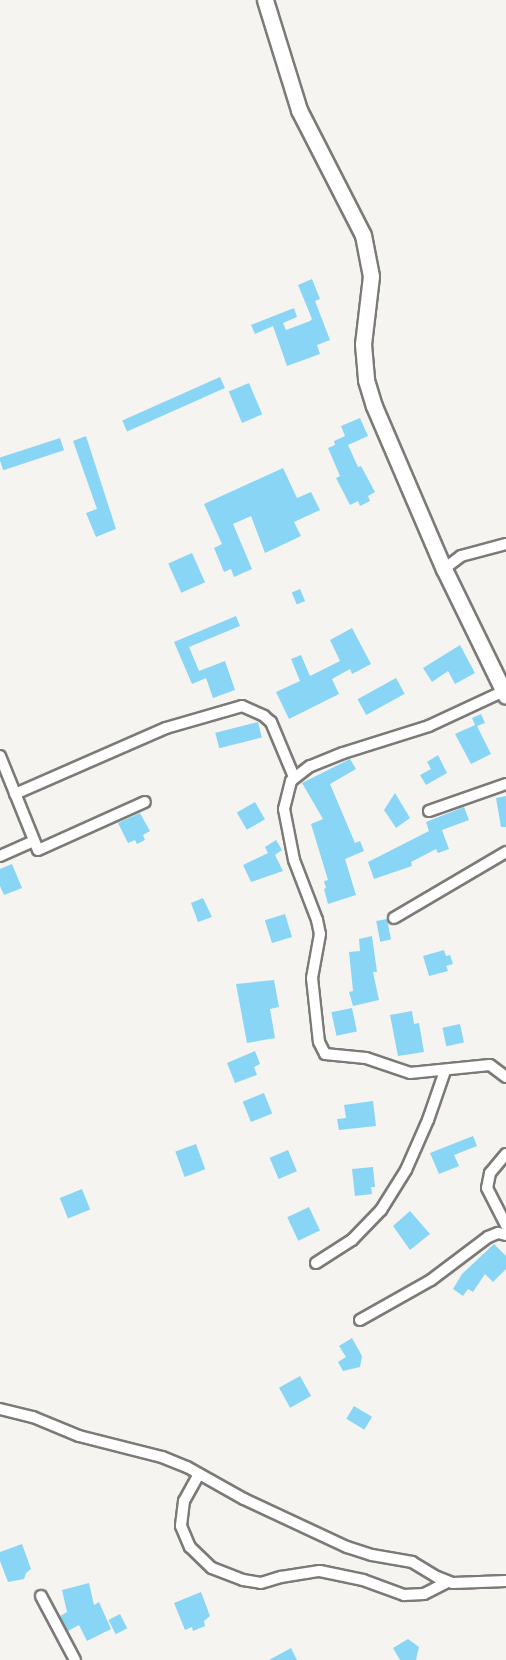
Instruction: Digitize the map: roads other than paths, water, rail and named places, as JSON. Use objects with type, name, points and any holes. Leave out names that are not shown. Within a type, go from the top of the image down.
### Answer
[{"type":"street","points":[[265,0],[299,110],[363,235],[371,276],[363,344],[366,381],[396,461],[444,569],[505,693],[429,726],[310,766],[294,777],[286,792],[284,809],[294,860],[317,920],[320,934],[312,978],[321,1048],[330,1056],[366,1058],[410,1073],[490,1065],[506,1077]]},
{"type":"street","points":[[444,569],[461,556],[506,544]]},
{"type":"street","points":[[15,794],[166,728],[242,706],[264,716],[271,722],[294,777]]},
{"type":"street","points":[[0,756],[38,850],[145,802]]},
{"type":"street","points":[[429,812],[506,784]]},
{"type":"street","points":[[0,856],[34,841]]},
{"type":"street","points":[[394,918],[506,852]]},
{"type":"street","points":[[316,1263],[352,1240],[381,1210],[406,1170],[428,1120],[445,1071]]},
{"type":"street","points":[[506,1154],[490,1173],[487,1188],[506,1225]]},
{"type":"street","points":[[360,1320],[431,1280],[488,1237],[498,1233],[506,1235]]},
{"type":"street","points":[[0,1409],[33,1417],[79,1436],[162,1457],[244,1499],[347,1547],[372,1555],[411,1562],[448,1582]]},
{"type":"street","points":[[199,1474],[184,1501],[181,1526],[190,1547],[212,1568],[243,1580],[261,1583],[320,1571],[363,1580],[404,1595],[424,1594],[448,1582],[506,1581]]},
{"type":"street","points":[[41,1596],[75,1660]]}]
